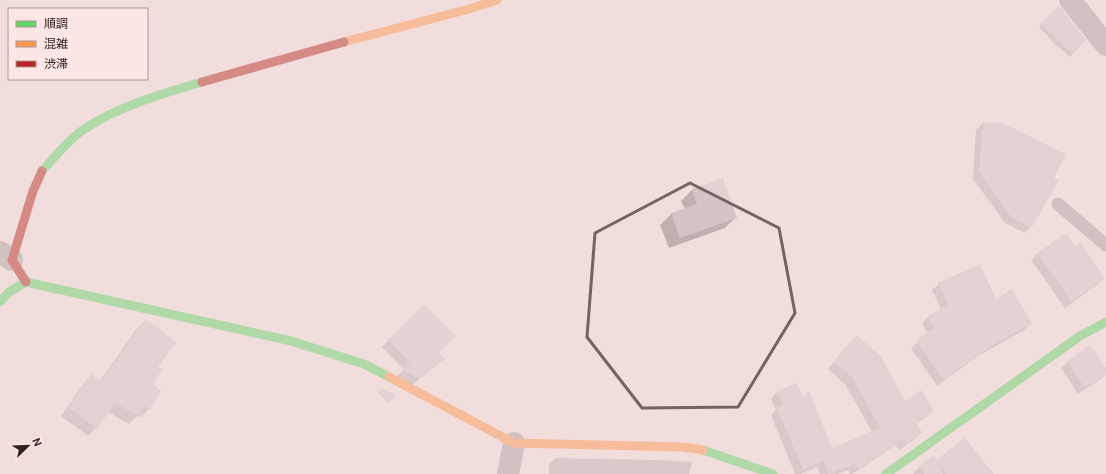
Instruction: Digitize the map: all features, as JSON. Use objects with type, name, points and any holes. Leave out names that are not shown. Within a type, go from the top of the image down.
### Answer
[{"type":"street","points":[[497,0],[469,9],[273,61],[171,91],[113,113],[82,130],[42,171],[6,256],[26,282],[292,341],[364,364],[514,443],[683,448],[708,451],[773,474]]},
{"type":"street","points":[[1070,0],[1106,45]]},
{"type":"street","points":[[0,302],[9,292],[26,282]]},
{"type":"street","points":[[886,474],[1080,336],[1106,322]]},
{"type":"street","points":[[508,474],[514,443]]},
{"type":"lane","points":[[1058,204],[1106,246]]},
{"type":"highlighted area","points":[[690,183],[779,228],[795,313],[738,407],[642,408],[587,337],[595,233]]},
{"type":"building","points":[[1059,6],[1086,40],[1073,54],[1041,23]]},
{"type":"building","points":[[983,122],[1003,123],[1066,154],[1054,178],[1059,180],[1032,227],[1011,217],[979,172]]},
{"type":"building","points":[[723,178],[737,218],[680,238],[671,213],[697,204],[692,189]]},
{"type":"building","points":[[1066,233],[1075,246],[1080,242],[1105,278],[1072,302],[1037,253]]},
{"type":"building","points":[[980,264],[996,299],[1012,289],[1032,323],[985,350],[944,380],[916,340],[934,328],[928,316],[948,304],[938,283]]},
{"type":"building","points":[[424,304],[456,336],[439,353],[445,359],[419,379],[402,370],[410,362],[388,340]]},
{"type":"building","points":[[144,321],[150,322],[176,342],[158,367],[162,369],[153,385],[161,390],[150,410],[144,406],[138,416],[115,403],[97,429],[68,407],[91,374],[101,381]]},
{"type":"building","points":[[856,335],[880,355],[905,401],[921,390],[934,411],[917,422],[922,433],[906,445],[903,440],[858,469],[855,464],[829,474],[824,461],[803,470],[777,408],[783,405],[777,391],[797,383],[803,398],[809,391],[832,448],[880,428],[852,377],[833,362]]},
{"type":"building","points":[[1090,345],[1106,368],[1106,375],[1085,388],[1067,361]]},
{"type":"building","points":[[382,388],[397,396],[387,403],[378,392]]},
{"type":"building","points":[[965,438],[994,474],[947,474],[936,460]]},
{"type":"building","points":[[934,455],[943,474],[924,474],[919,466]]},
{"type":"traffic: fast","points":[[42,171],[72,139],[83,130],[110,114],[172,91],[202,82]]},
{"type":"traffic: fast","points":[[0,302],[9,292],[26,282],[291,341],[364,364],[389,377]]},
{"type":"traffic: fast","points":[[886,474],[1080,336],[1106,322]]},
{"type":"traffic: fast","points":[[703,450],[773,474]]},
{"type":"traffic: slow","points":[[344,42],[469,9],[497,0]]},
{"type":"traffic: slow","points":[[389,377],[514,443],[683,447],[703,450]]},
{"type":"traffic: jam","points":[[202,82],[344,42]]},
{"type":"traffic: jam","points":[[26,282],[12,260],[33,191],[42,171]]}]
